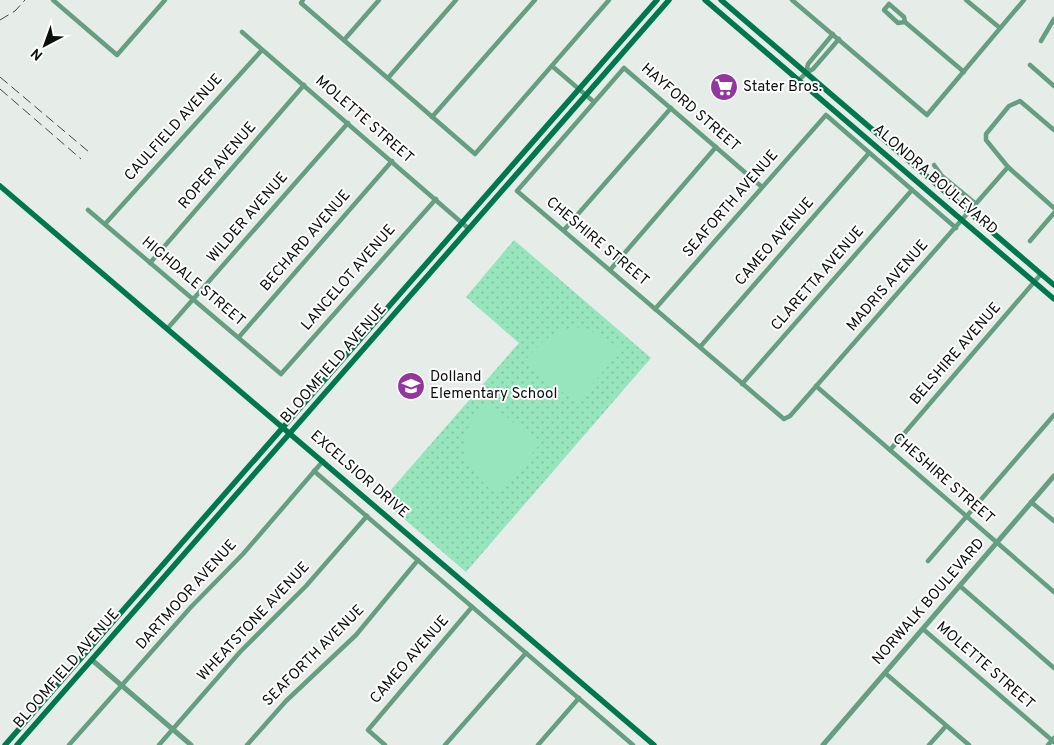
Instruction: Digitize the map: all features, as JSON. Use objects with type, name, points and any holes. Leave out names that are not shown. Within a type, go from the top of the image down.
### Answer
[{"type":"main road","name":"BLOOMFIELD AVENUE","points":[[5,745],[657,0]]},
{"type":"main road","name":"BLOOMFIELD AVENUE","points":[[17,745],[670,0]]},
{"type":"main road","name":"ALONDRA BOULEVARD","points":[[705,0],[1054,299]]},
{"type":"main road","name":"ALONDRA BOULEVARD","points":[[721,0],[1054,285]]},
{"type":"main road","points":[[631,29],[638,36]]},
{"type":"main road","points":[[751,39],[758,31]]},
{"type":"main road","name":"EXCELSIOR DRIVE","points":[[0,186],[654,745]]},
{"type":"main road","points":[[109,640],[106,629],[118,630]]},
{"type":"main road","points":[[81,659],[92,660],[91,647]]},
{"type":"street","points":[[53,0],[117,55],[165,0]]},
{"type":"street","points":[[344,40],[379,0]]},
{"type":"street","points":[[388,78],[456,0]]},
{"type":"street","points":[[432,117],[535,0]]},
{"type":"street","points":[[302,1],[475,154],[610,0]]},
{"type":"street","points":[[792,0],[927,115],[1024,0]]},
{"type":"street","points":[[966,0],[1000,28]]},
{"type":"street","points":[[905,22],[898,23],[884,10],[889,4],[904,17],[905,22],[964,72]]},
{"type":"street","points":[[1041,41],[1054,19]]},
{"type":"street","name":"MOLETTE STREET","points":[[242,32],[469,229]]},
{"type":"street","points":[[799,80],[806,72],[808,64],[836,37]]},
{"type":"street","name":"CAULFIELD AVENUE","points":[[106,224],[262,50]]},
{"type":"street","points":[[1030,65],[1054,86]]},
{"type":"street","points":[[552,66],[594,102]]},
{"type":"street","name":"CHESHIRE STREET","points":[[624,68],[517,191],[784,419]]},
{"type":"street","name":"HAYFORD STREET","points":[[624,68],[762,187]]},
{"type":"street","name":"ROPER AVENUE","points":[[150,262],[304,86]]},
{"type":"street","points":[[1054,130],[1020,101],[1009,106],[986,134],[986,140],[1008,167],[1054,208]]},
{"type":"street","points":[[564,230],[671,108]]},
{"type":"street","name":"ALONDRA BOULEVARD","points":[[826,115],[956,228]]},
{"type":"street","name":"SEAFORTH AVENUE","points":[[655,309],[826,115]]},
{"type":"street","name":"WILDER AVENUE","points":[[167,329],[348,123]]},
{"type":"street","points":[[610,270],[716,147]]},
{"type":"street","name":"CAMEO AVENUE","points":[[700,347],[869,153]]},
{"type":"street","name":"BECHARD AVENUE","points":[[238,337],[392,161]]},
{"type":"street","name":"ALONDRA BOULEVARD","points":[[934,165],[942,176],[976,204]]},
{"type":"street","name":"MADRIS AVENUE","points":[[784,419],[790,416],[1008,167]]},
{"type":"street","name":"CLARETTA AVENUE","points":[[742,384],[912,190]]},
{"type":"street","name":"LANCELOT AVENUE","points":[[281,374],[436,199]]},
{"type":"street","name":"HIGHDALE STREET","points":[[88,210],[281,374]]},
{"type":"street","points":[[1030,241],[1054,212]]},
{"type":"street","name":"BELSHIRE AVENUE","points":[[890,450],[1041,274]]},
{"type":"street","name":"CHESHIRE STREET","points":[[816,386],[1054,592]]},
{"type":"street","points":[[928,561],[1054,415]]},
{"type":"street","name":"DARTMOOR AVENUE","points":[[69,745],[191,607],[243,554],[323,461]]},
{"type":"street","name":"EXCELSIOR DRIVE","points":[[314,470],[631,744]]},
{"type":"street","name":"NORWALK BOULEVARD","points":[[823,745],[1054,476]]},
{"type":"street","points":[[1031,502],[1054,521]]},
{"type":"street","name":"WHEATSTONE AVENUE","points":[[159,745],[240,652],[306,586],[367,516]]},
{"type":"street","name":"SEAFORTH AVENUE","points":[[247,745],[286,701],[356,635],[418,560]]},
{"type":"street","points":[[960,586],[1054,668]]},
{"type":"street","name":"CAMEO AVENUE","points":[[385,745],[368,730],[472,607]]},
{"type":"street","name":"MOLETTE STREET","points":[[923,629],[1052,742]]},
{"type":"street","points":[[445,745],[526,653]]},
{"type":"street","points":[[92,660],[191,745]]},
{"type":"street","points":[[885,673],[969,745]]},
{"type":"street","points":[[538,745],[579,698]]},
{"type":"street","points":[[929,745],[946,726]]},
{"type":"green space","points":[[514,240],[651,358],[466,572],[382,500],[519,343],[466,297]]},
{"type":"green space","points":[[576,327],[600,336],[622,350],[576,403],[524,362],[547,339],[560,331]]},
{"type":"green space","points":[[487,400],[539,445],[498,496],[474,473],[464,451],[468,427]]},
{"type":"railway","points":[[0,20],[15,11],[25,0]]},
{"type":"railway","points":[[0,77],[89,152]]},
{"type":"railway","points":[[0,89],[81,159]]},
{"type":"place","name":"Stater Bros.","points":[[724,87]]},
{"type":"place","name":"Dolland Elementary School","points":[[411,386]]}]
